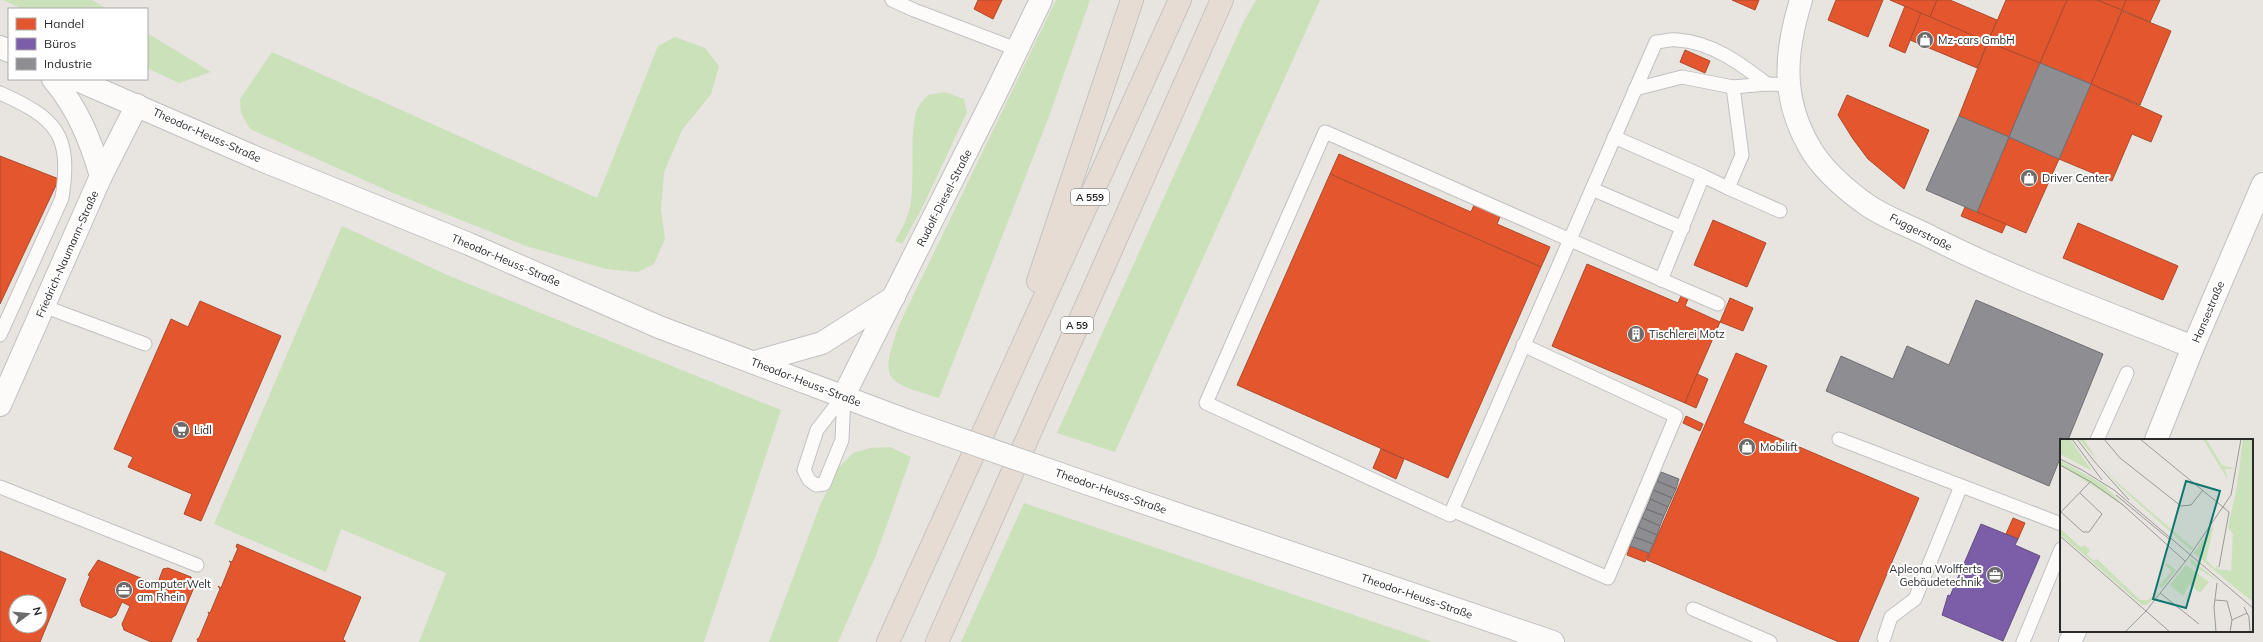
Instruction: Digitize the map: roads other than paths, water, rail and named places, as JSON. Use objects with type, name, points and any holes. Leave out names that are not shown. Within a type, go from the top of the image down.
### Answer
[{"type":"highway","points":[[888,642],[1000,394],[1132,0]]},
{"type":"highway","name":"A 559","points":[[1000,394],[1180,0]]},
{"type":"highway","name":"A 59","points":[[937,642],[1222,0]]},
{"type":"main road","name":"Rudolf-Diesel-Straße","points":[[844,395],[1041,0]]},
{"type":"main road","name":"Fuggerstraße","points":[[1801,0],[1793,29],[1788,59],[1789,85],[1794,110],[1809,147],[1835,178],[1864,203],[1970,257],[2193,347]]},
{"type":"main road","points":[[54,80],[65,93],[86,129],[101,176]]},
{"type":"main road","name":"Theodor-Heuss-Straße","points":[[77,80],[259,159],[469,244],[659,327],[844,395],[908,421],[1553,642]]},
{"type":"main road","name":"Friedrich-Naumann-Straße","points":[[0,405],[5,380],[43,306],[101,176],[137,105]]},
{"type":"main road","name":"Hansestraße","points":[[2156,439],[2193,347],[2263,184]]},
{"type":"main road","points":[[755,362],[822,343],[894,297]]},
{"type":"main road","points":[[2070,642],[2075,632]]},
{"type":"lane","points":[[892,0],[916,5],[1016,49]]},
{"type":"lane","points":[[1718,304],[1661,280],[1569,239],[1325,132],[1206,403],[1450,515],[1569,239],[1656,42],[1677,40],[1695,44],[1732,57],[1767,84]]},
{"type":"lane","points":[[1635,89],[1682,77],[1732,87],[1767,84],[1789,85]]},
{"type":"lane","points":[[1728,188],[1742,155],[1732,87]]},
{"type":"lane","points":[[0,93],[27,105],[40,114],[57,131],[65,153],[66,177],[62,198],[0,335]]},
{"type":"lane","points":[[1614,137],[1780,211]]},
{"type":"lane","points":[[1661,280],[1703,176]]},
{"type":"lane","points":[[1592,189],[1683,228]]},
{"type":"lane","points":[[43,306],[145,344]]},
{"type":"lane","points":[[1452,510],[1608,578],[1676,416],[1523,345]]},
{"type":"lane","points":[[2097,439],[2127,373]]},
{"type":"lane","points":[[844,395],[842,440],[824,484],[816,485],[809,480],[804,470],[817,430],[844,395]]},
{"type":"lane","points":[[1839,439],[2060,524]]},
{"type":"lane","points":[[1884,638],[1891,617],[1915,599],[1961,486]]},
{"type":"lane","points":[[0,487],[197,565]]},
{"type":"lane","points":[[2023,642],[2060,551]]},
{"type":"lane","points":[[1693,609],[1770,642]]},
{"type":"place","name":"Mz-cars GmbH","points":[[1925,40]]},
{"type":"place","name":"Driver Center","points":[[2029,178]]},
{"type":"place","name":"Tischlerei Motz","points":[[1636,334]]},
{"type":"place","name":"Lidl","points":[[181,430]]},
{"type":"place","name":"Mobilift","points":[[1747,447]]},
{"type":"place","name":"Apleona Wolfferts Gebäudetechnik","points":[[1995,575]]},
{"type":"place","name":"ComputerWelt am Rhein","points":[[124,590]]}]
